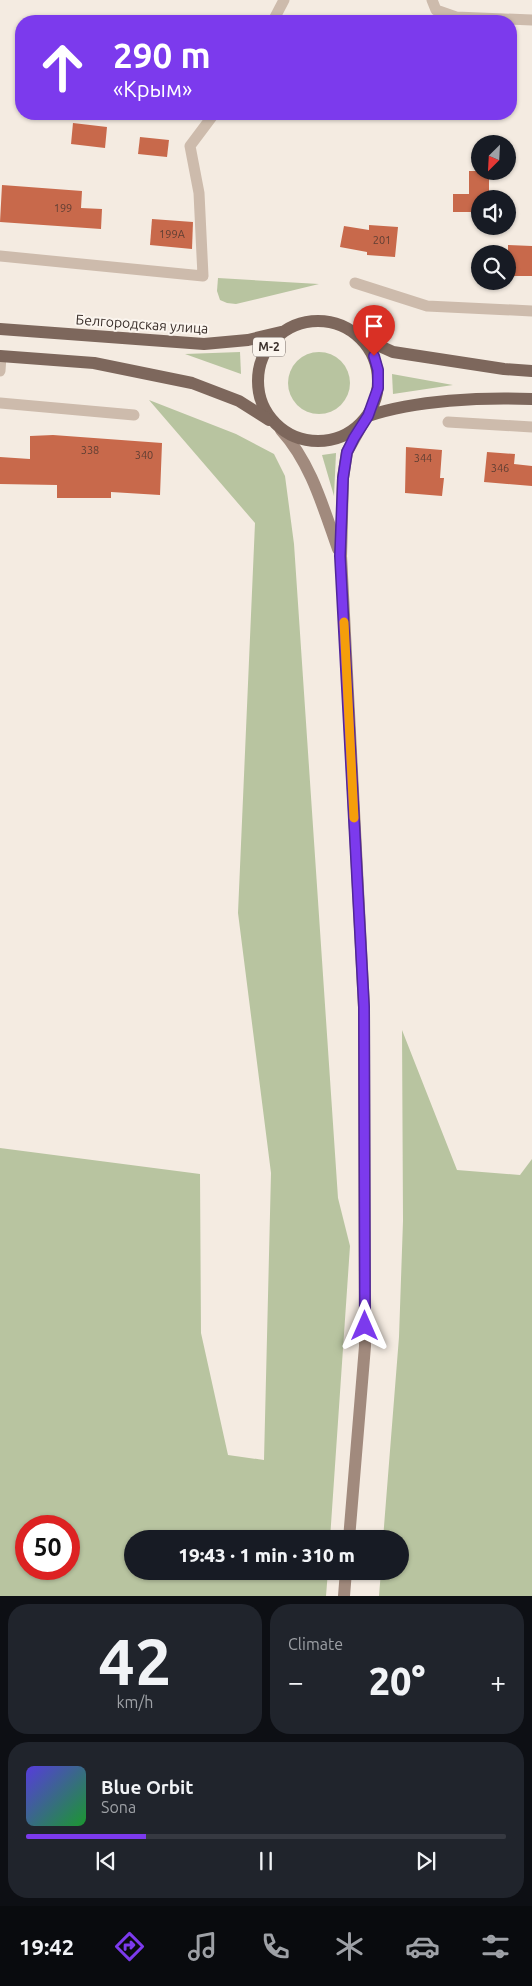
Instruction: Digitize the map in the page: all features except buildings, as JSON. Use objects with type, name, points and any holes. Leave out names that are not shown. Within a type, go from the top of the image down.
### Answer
[{"type":"main road","name":"М-2","points":[[271,421],[262,406],[258,378],[260,362],[269,346],[282,332],[301,323],[322,320],[342,325],[362,338],[393,352],[485,366],[532,370]]},
{"type":"main road","name":"Белгородская улица","points":[[0,329],[204,344],[248,340],[282,332]]},
{"type":"main road","name":"М-2","points":[[362,338],[374,356],[378,370],[378,388],[365,420]]},
{"type":"main road","name":"М-2","points":[[1,356],[94,363],[192,383],[239,401],[271,421],[281,430],[293,437],[305,440],[318,441],[342,436],[365,420],[401,408],[436,403],[502,398],[532,399]]},
{"type":"main road","points":[[350,1530],[365,1346],[364,1007],[340,556],[344,469],[347,452],[365,420]]},
{"type":"main road","points":[[281,430],[293,444],[312,478],[340,556]]},
{"type":"main road","points":[[344,1596],[345,1580]]},
{"type":"lane","points":[[276,15],[284,0]]},
{"type":"lane","points":[[432,0],[436,10],[450,15]]},
{"type":"lane","points":[[517,19],[532,20]]},
{"type":"lane","points":[[0,256],[203,276],[199,193],[190,146],[210,120]]},
{"type":"lane","points":[[355,283],[427,306],[532,311]]},
{"type":"lane","points":[[0,371],[1,356]]},
{"type":"lane","points":[[0,403],[134,415]]},
{"type":"lane","points":[[448,422],[532,427]]},
{"type":"green space","points":[[218,278],[319,284],[236,304],[220,300],[217,291]]},
{"type":"green space","points":[[240,352],[241,374],[185,354]]},
{"type":"green space","points":[[313,352],[325,352],[341,361],[348,371],[350,383],[348,395],[341,405],[325,414],[313,414],[302,409],[293,400],[288,389],[288,377],[293,366],[302,357]]},
{"type":"green space","points":[[392,374],[453,385],[393,394]]},
{"type":"green space","points":[[149,400],[236,434],[274,454],[285,476],[294,544],[338,1198],[350,1246],[331,1530],[124,1530],[124,1580],[327,1580],[326,1596],[0,1596],[0,1148],[200,1174],[201,1333],[228,1455],[264,1460],[271,1173],[238,913],[255,523]]},
{"type":"green space","points":[[336,453],[334,496],[322,455]]},
{"type":"green space","points":[[402,1030],[457,1170],[520,1175],[532,1159],[532,1596],[379,1596],[380,1580],[409,1580],[409,1530],[384,1530],[399,1337],[403,1221]]},
{"type":"slow traffic","points":[[344,622],[354,818]]},
{"type":"route","points":[[365,1326],[364,1007],[340,556],[343,478],[347,452],[375,402],[378,388],[378,370],[374,356]]}]
